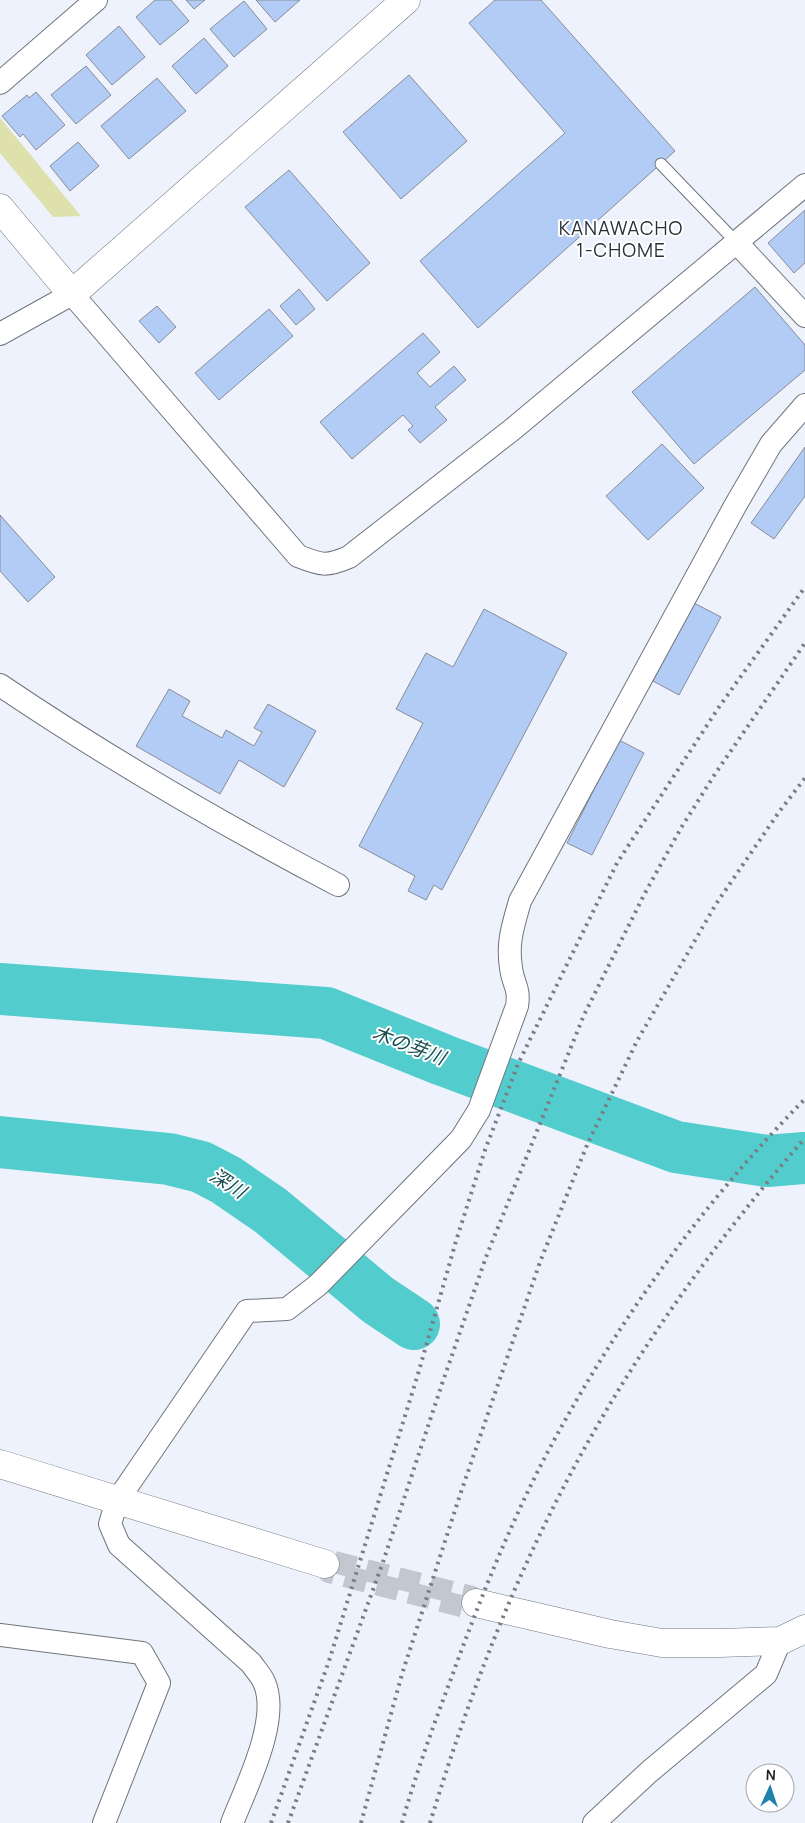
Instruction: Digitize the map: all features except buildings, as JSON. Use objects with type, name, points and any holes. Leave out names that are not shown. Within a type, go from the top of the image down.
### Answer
[{"type":"street","points":[[0,84],[96,0]]},
{"type":"street","points":[[0,334],[72,294],[406,0]]},
{"type":"street","points":[[0,208],[298,556],[316,563],[332,564],[349,557],[513,429],[738,243],[805,185]]},
{"type":"street","points":[[738,243],[805,316]]},
{"type":"street","points":[[232,1823],[265,1738],[269,1719],[269,1700],[264,1682],[251,1663],[119,1545],[110,1524],[117,1500],[247,1311],[287,1309],[318,1284],[461,1139],[479,1110],[517,1006],[519,993],[511,970],[509,940],[520,902],[770,444],[805,405]]},
{"type":"street","points":[[0,685],[54,721],[243,835],[338,885]]},
{"type":"street","points":[[0,1464],[326,1564]]},
{"type":"street","points":[[476,1603],[610,1634],[662,1643],[780,1641],[805,1629]]},
{"type":"street","points":[[0,1635],[142,1653],[159,1682],[104,1823]]},
{"type":"street","points":[[594,1823],[649,1772],[766,1674],[780,1641]]},
{"type":"lane","points":[[661,164],[738,243]]},
{"type":"green space","points":[[0,118],[81,216],[53,217],[0,153]]},
{"type":"waterway","name":"木の芽川","points":[[0,989],[326,1013],[443,1060],[676,1147],[767,1161],[805,1158]]},
{"type":"waterway","name":"深川","points":[[0,1142],[169,1159],[201,1167],[226,1180],[271,1211],[378,1300],[414,1324]]},
{"type":"tunnel","points":[[334,1562],[472,1597],[476,1603],[469,1608],[329,1572],[325,1564],[334,1562]]},
{"type":"railway","points":[[271,1823],[329,1661],[418,1374],[456,1241],[485,1150],[518,1064],[617,863],[719,707],[805,587]]},
{"type":"railway","points":[[288,1823],[382,1565],[486,1257],[584,1015],[645,893],[681,828],[715,774],[805,643]]},
{"type":"railway","points":[[361,1823],[402,1674],[460,1495],[540,1262],[587,1145],[637,1041],[716,904],[779,812],[805,778]]},
{"type":"railway","points":[[402,1823],[432,1730],[495,1566],[531,1485],[571,1410],[599,1362],[661,1269],[730,1181],[805,1099]]},
{"type":"railway","points":[[430,1823],[454,1747],[496,1634],[528,1560],[572,1472],[600,1421],[662,1322],[731,1228],[805,1138]]},
{"type":"district","name":"KANAWACHO 1-CHOME","points":[[621,239]]}]
